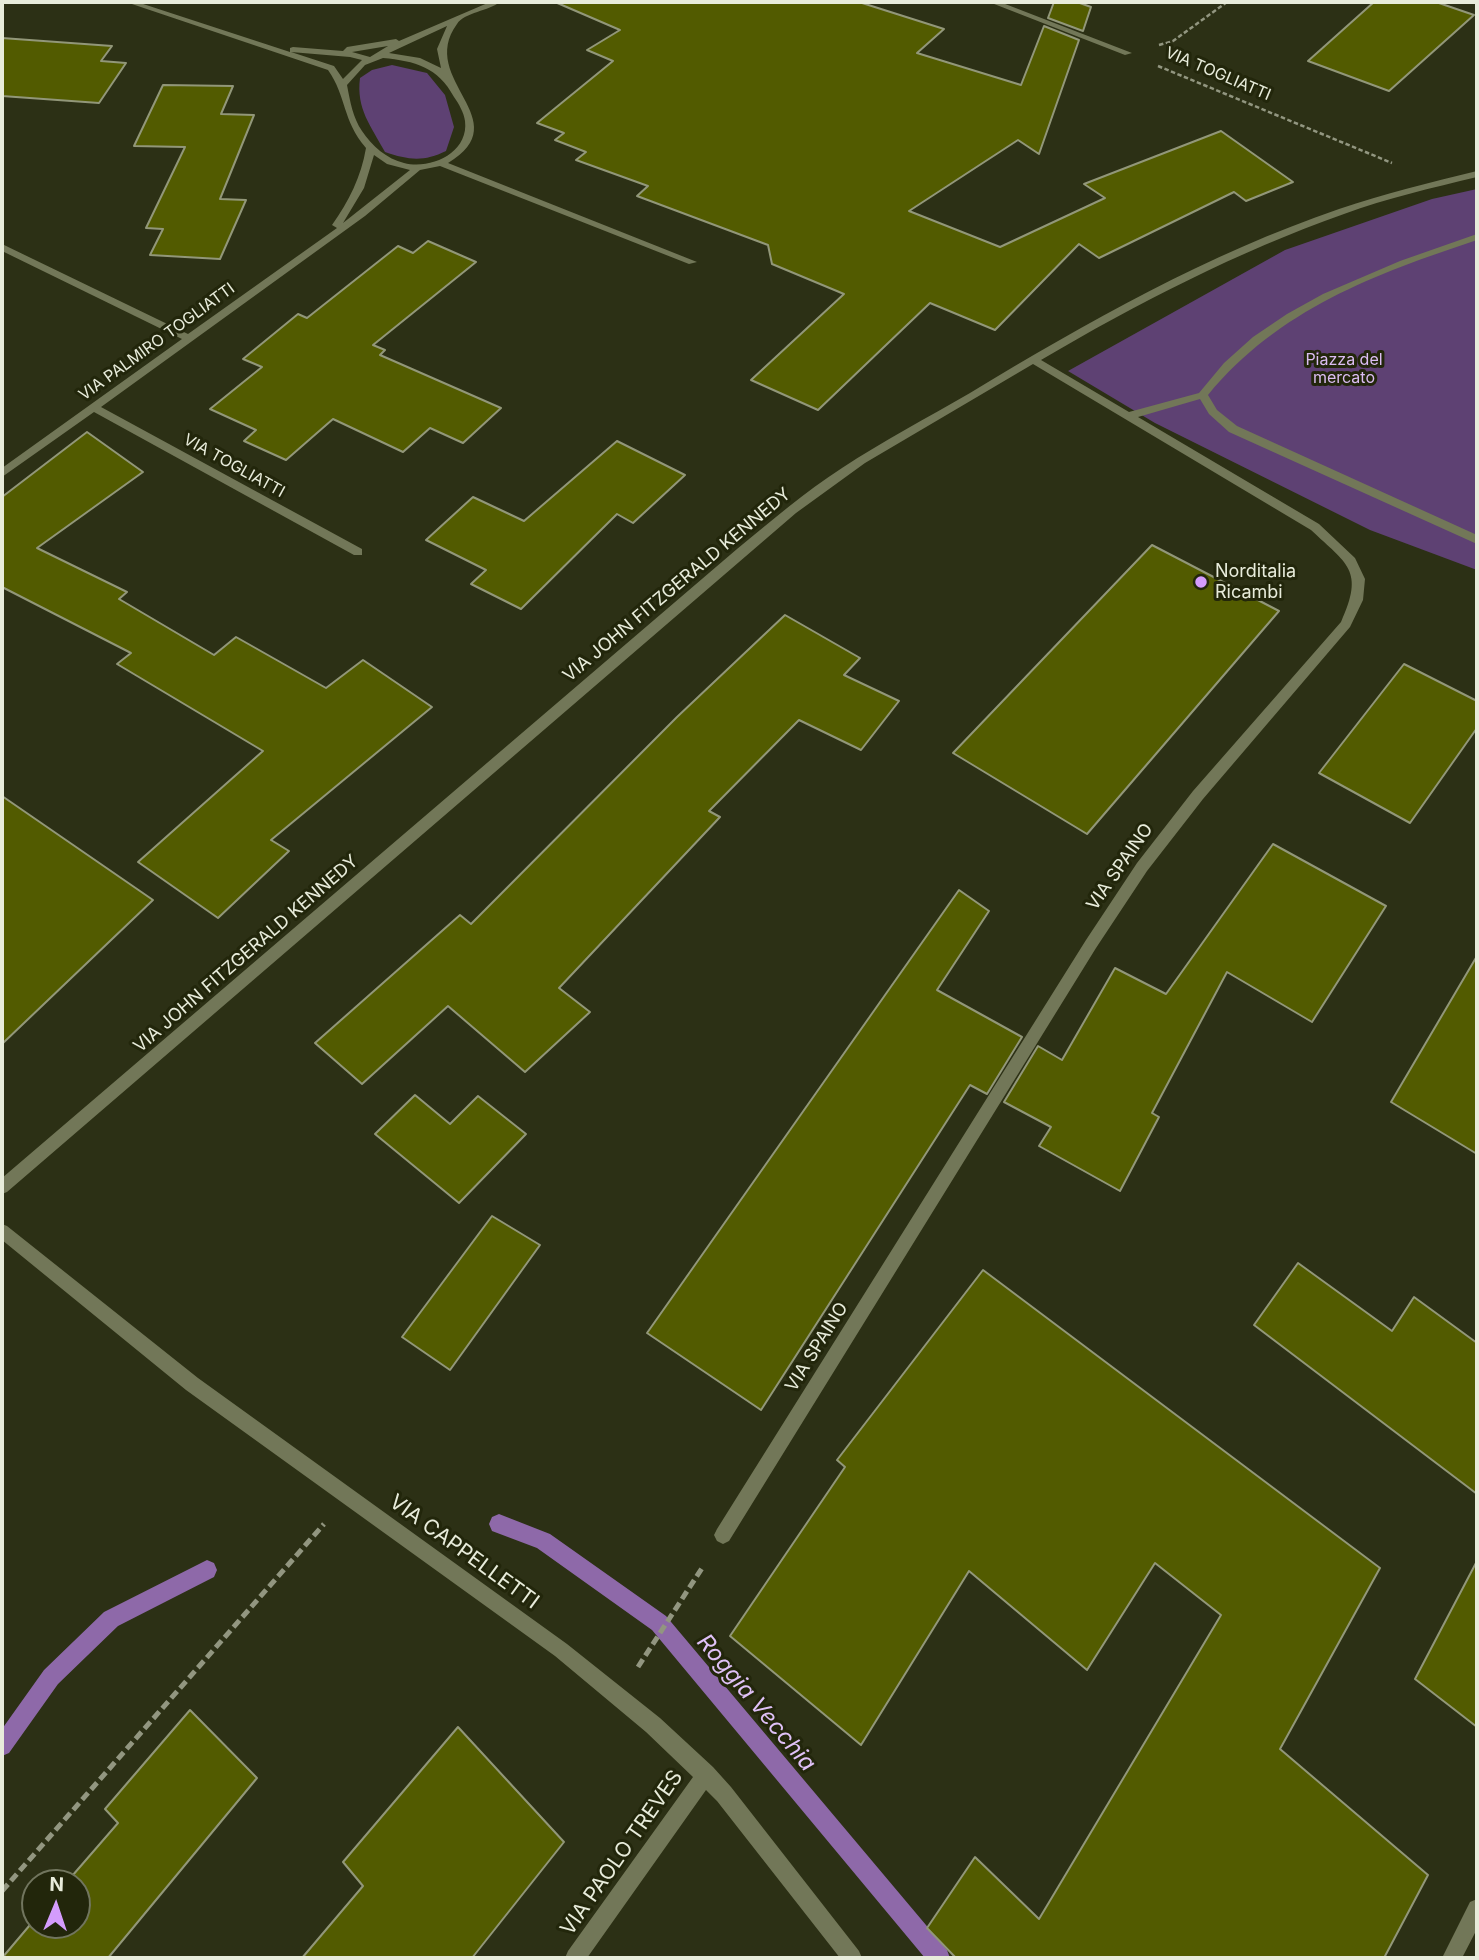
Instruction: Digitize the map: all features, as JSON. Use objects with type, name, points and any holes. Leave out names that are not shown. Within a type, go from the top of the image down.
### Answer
[{"type":"street","points":[[130,2],[331,68],[343,85],[347,108],[355,125],[371,147],[383,159],[416,170],[442,164],[460,150],[468,137],[471,121],[447,77],[441,49],[454,21]]},
{"type":"street","points":[[382,55],[390,48],[496,2]]},
{"type":"street","points":[[993,2],[1128,53]]},
{"type":"street","points":[[331,52],[415,38]]},
{"type":"street","points":[[270,49],[351,54],[368,59]]},
{"type":"street","points":[[343,85],[368,59],[382,55],[409,57],[432,64],[447,77]]},
{"type":"street","name":"VIA PALMIRO TOGLIATTI","points":[[330,235],[357,198],[367,173],[371,147]]},
{"type":"street","points":[[442,164],[692,262]]},
{"type":"street","name":"VIA PALMIRO TOGLIATTI","points":[[2,473],[190,339],[416,170]]},
{"type":"street","name":"VIA JOHN FITZGERALD KENNEDY","points":[[2,1187],[741,552],[844,471],[1032,359],[1192,271],[1262,240],[1425,185],[1477,174]]},
{"type":"street","points":[[1128,416],[1203,395],[1233,358],[1283,322],[1322,300],[1381,273],[1477,237]]},
{"type":"street","points":[[2,247],[190,339]]},
{"type":"street","name":"VIA SPAINO","points":[[723,1535],[1119,901],[1186,810],[1338,634],[1353,612],[1359,579],[1351,561],[1332,540],[1298,516],[1032,359]]},
{"type":"street","points":[[1203,395],[1213,412],[1233,429],[1477,540]]},
{"type":"street","name":"VIA TOGLIATTI","points":[[94,408],[358,552]]},
{"type":"street","name":"VIA CAPPELLETTI","points":[[2,1231],[144,1348],[583,1667],[706,1774],[757,1833],[852,1958]]},
{"type":"street","name":"VIA PAOLO TREVES","points":[[575,1958],[706,1774]]},
{"type":"street","points":[[1452,1958],[1477,1909]]},
{"type":"path","points":[[1128,53],[1174,41],[1227,2]]},
{"type":"path","name":"VIA TOGLIATTI","points":[[1128,53],[1408,170],[1425,185]]},
{"type":"path","points":[[2,1891],[348,1497]]},
{"type":"path","points":[[641,1663],[694,1580]]},
{"type":"green space","points":[[392,65],[427,73],[445,95],[454,127],[446,151],[416,159],[385,152],[362,108],[359,89],[360,78],[372,70]]},
{"type":"green space","name":"Piazza del mercato","points":[[1477,189],[1477,570],[1370,530],[1155,423],[1068,371],[1285,250],[1432,199]]},
{"type":"building","points":[[555,2],[859,2],[944,29],[917,53],[1021,85],[1044,26],[1079,40],[1039,154],[1018,140],[909,211],[1000,247],[1105,198],[1084,184],[1221,131],[1293,182],[1246,201],[1234,192],[1099,258],[1079,244],[995,330],[930,303],[818,410],[751,380],[844,294],[772,264],[768,245],[637,196],[648,186],[576,160],[586,152],[555,140],[564,133],[537,123],[613,61],[587,50],[620,30]]},
{"type":"building","points":[[1054,2],[1077,2],[1091,7],[1083,31],[1048,18]]},
{"type":"building","points":[[1374,2],[1436,2],[1474,15],[1389,91],[1308,61]]},
{"type":"building","points":[[2,38],[112,46],[101,61],[126,63],[99,103],[2,96]]},
{"type":"building","points":[[163,85],[233,86],[221,114],[254,115],[220,199],[246,200],[220,259],[150,255],[163,229],[146,228],[185,147],[134,146]]},
{"type":"building","points":[[428,241],[476,262],[373,345],[385,350],[380,355],[501,408],[463,443],[430,428],[403,452],[333,419],[286,460],[244,441],[256,430],[210,409],[262,367],[243,359],[298,314],[307,318],[398,246],[413,253]]},
{"type":"building","points":[[87,432],[143,472],[37,548],[127,592],[119,599],[214,655],[236,637],[326,688],[363,660],[432,707],[271,840],[289,851],[218,918],[138,862],[263,751],[117,664],[131,653],[2,587],[2,497]]},
{"type":"building","points":[[617,441],[685,475],[633,523],[617,514],[521,609],[471,584],[486,570],[426,540],[473,497],[524,521]]},
{"type":"building","points":[[1152,545],[1279,611],[1087,834],[953,753]]},
{"type":"building","points":[[785,615],[860,658],[844,675],[899,701],[861,750],[799,720],[709,811],[720,817],[559,988],[590,1012],[525,1072],[448,1006],[362,1084],[315,1043],[460,915],[471,924],[677,717]]},
{"type":"building","points":[[1404,664],[1477,701],[1477,728],[1410,823],[1319,773]]},
{"type":"building","points":[[2,796],[153,900],[2,1044]]},
{"type":"building","points":[[1273,844],[1386,906],[1312,1022],[1227,972],[1152,1113],[1159,1117],[1120,1191],[1039,1146],[1051,1127],[1004,1102],[1038,1046],[1062,1060],[1115,968],[1166,994]]},
{"type":"building","points":[[959,890],[989,911],[937,990],[1022,1037],[987,1094],[970,1085],[761,1410],[647,1333]]},
{"type":"building","points":[[1477,956],[1477,1154],[1391,1102]]},
{"type":"building","points":[[415,1095],[450,1124],[478,1096],[526,1134],[459,1203],[375,1134]]},
{"type":"building","points":[[492,1216],[540,1245],[450,1370],[402,1337]]},
{"type":"building","points":[[1298,1263],[1392,1331],[1414,1297],[1477,1343],[1477,1494],[1254,1325]]},
{"type":"building","points":[[983,1270],[1380,1568],[1280,1749],[1428,1875],[1384,1958],[956,1958],[927,1928],[975,1857],[1039,1919],[1221,1615],[1155,1563],[1087,1670],[969,1571],[861,1745],[730,1636],[845,1467],[837,1460]]},
{"type":"building","points":[[1477,1561],[1477,1727],[1415,1679]]},
{"type":"building","points":[[190,1710],[257,1778],[108,1958],[2,1958],[21,1936],[21,1939],[91,1939],[91,1869],[78,1869],[118,1823],[105,1809]]},
{"type":"building","points":[[458,1727],[564,1842],[472,1958],[302,1958],[363,1886],[343,1862]]},
{"type":"waterway","name":"Roggia Vecchia","points":[[499,1524],[543,1541],[659,1623],[939,1958]]},
{"type":"waterway","name":"Roggia Vecchia","points":[[2,1746],[51,1677],[111,1619],[207,1570]]},
{"type":"place","name":"Norditalia Ricambi","points":[[1201,582]]}]
